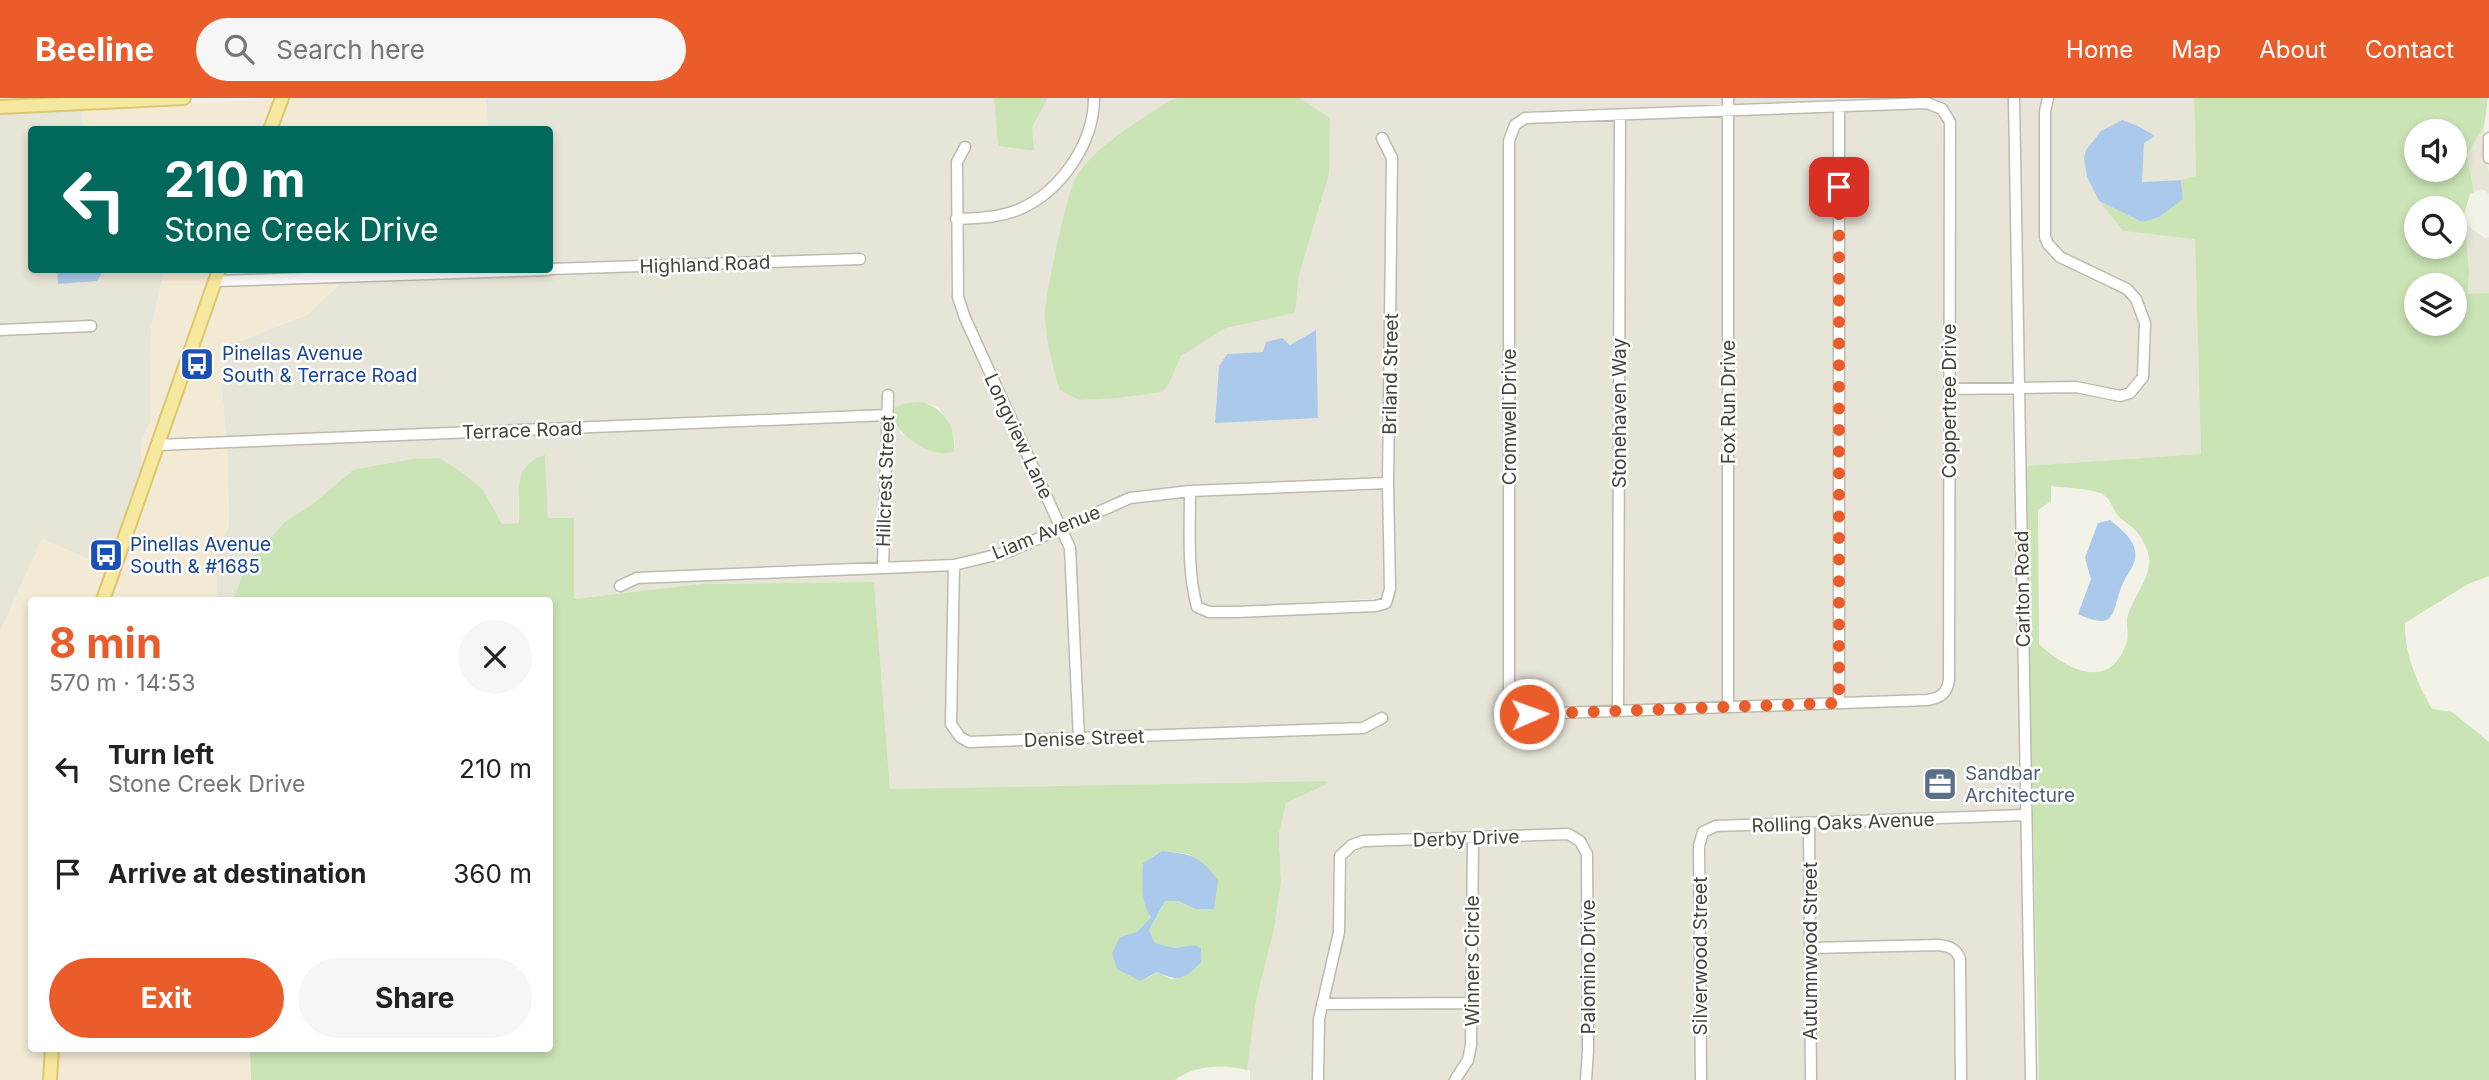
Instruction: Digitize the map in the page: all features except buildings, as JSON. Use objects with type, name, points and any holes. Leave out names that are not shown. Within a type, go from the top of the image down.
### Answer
[{"type":"main road","points":[[0,107],[184,98]]},
{"type":"main road","points":[[272,126],[282,98]]},
{"type":"main road","points":[[104,597],[217,275]]},
{"type":"main road","points":[[50,1080],[52,1052]]},
{"type":"street","points":[[957,219],[1000,216],[1027,205],[1048,190],[1070,167],[1086,138],[1094,98]]},
{"type":"street","name":"Fox Run Drive","points":[[1728,98],[1728,707]]},
{"type":"street","name":"Carlton Road","points":[[2014,98],[2031,1080]]},
{"type":"street","points":[[1949,389],[2076,387],[2120,396],[2135,388],[2145,370],[2145,323],[2132,293],[2060,257],[2045,237],[2045,112],[2048,98]]},
{"type":"street","name":"Coppertree Drive","points":[[1839,106],[1933,103],[1942,109],[1950,122],[1950,680],[1943,695],[1935,699],[1839,703]]},
{"type":"street","points":[[1618,710],[1839,703],[1839,106],[1620,115]]},
{"type":"street","name":"Cromwell Drive","points":[[1618,710],[1529,714],[1518,708],[1509,693],[1509,141],[1515,125],[1525,118],[1620,115]]},
{"type":"street","name":"Stonehaven Way","points":[[1618,710],[1620,115]]},
{"type":"street","name":"Briland Street","points":[[1190,491],[1190,555],[1197,607],[1209,612],[1237,612],[1376,606],[1386,603],[1390,589],[1388,483],[1392,158],[1382,138]]},
{"type":"street","points":[[2489,138],[2489,158]]},
{"type":"street","name":"Longview Lane","points":[[965,147],[957,162],[956,289],[961,308],[1061,527],[1071,558],[1079,739]]},
{"type":"street","name":"Highland Road","points":[[553,270],[860,259]]},
{"type":"street","name":"Highland Road","points":[[217,275],[349,273]]},
{"type":"street","points":[[0,330],[91,326]]},
{"type":"street","name":"Hillcrest Street","points":[[883,567],[888,396]]},
{"type":"street","name":"Terrace Road","points":[[157,445],[887,415]]},
{"type":"street","name":"Liam Avenue","points":[[620,586],[637,578],[954,565],[1008,552],[1130,498],[1190,491],[1388,483]]},
{"type":"street","name":"Denise Street","points":[[954,565],[951,724],[964,740],[1079,739],[1363,728],[1382,718]]},
{"type":"street","name":"Rolling Oaks Avenue","points":[[1703,832],[1716,826],[2026,815]]},
{"type":"street","name":"Autumnwood Street","points":[[1809,823],[1811,1080]]},
{"type":"street","name":"Silverwood Street","points":[[1701,1080],[1699,846],[1703,832]]},
{"type":"street","name":"Derby Drive","points":[[1322,1004],[1339,932],[1340,856],[1348,848],[1363,841],[1568,834],[1580,841],[1587,854]]},
{"type":"street","name":"Winners Circle","points":[[1455,1080],[1465,1068],[1470,1052],[1473,1003],[1473,838]]},
{"type":"street","name":"Palomino Drive","points":[[1586,1080],[1587,854]]},
{"type":"street","points":[[1811,948],[1941,945],[1954,949],[1961,959],[1961,1080]]},
{"type":"street","points":[[1318,1080],[1318,1028],[1322,1004],[1473,1003]]},
{"type":"shaded area","points":[[287,98],[486,98],[488,126],[277,126]]},
{"type":"shaded area","points":[[486,98],[994,98],[998,146],[1033,151],[1032,127],[1048,98],[1089,98],[1082,136],[1066,163],[1045,186],[1018,204],[992,211],[962,213],[962,164],[971,145],[963,140],[953,162],[951,289],[956,309],[1054,524],[1006,546],[953,559],[888,561],[892,421],[902,434],[954,452],[955,440],[947,419],[938,407],[923,402],[892,411],[892,390],[883,390],[882,410],[226,436],[222,389],[227,346],[307,315],[342,282],[865,264],[864,253],[553,264],[553,126],[488,126]]},
{"type":"shaded area","points":[[1099,98],[1178,98],[1109,141],[1168,386],[1181,356],[1226,328],[1295,313],[1299,275],[1329,174],[1329,118],[1300,98],[1723,98],[1723,104],[1528,111],[1516,117],[1505,133],[1504,693],[1507,701],[1524,720],[1531,721],[1927,705],[1945,700],[1954,685],[1955,676],[1954,394],[2014,393],[2021,810],[1716,820],[1701,825],[1697,830],[1694,846],[1696,1080],[1591,1080],[1593,857],[1592,848],[1578,833],[1569,829],[1357,837],[1336,851],[1334,858],[1334,931],[1314,1018],[1313,1080],[1250,1080],[1250,1070],[1247,1070],[1256,1001],[1274,929],[1281,882],[1279,834],[1286,803],[1328,783],[1326,781],[890,789],[874,582],[700,584],[574,599],[574,519],[548,518],[545,456],[518,497],[519,523],[502,524],[483,490],[440,458],[313,504],[285,522],[243,568],[234,597],[216,597],[217,550],[229,525],[227,448],[882,421],[880,503],[876,508],[878,562],[637,572],[614,583],[617,593],[638,583],[949,571],[946,724],[956,741],[968,747],[1363,733],[1388,721],[1384,711],[1362,722],[1084,733],[1076,558],[1068,530],[1131,503],[1185,497],[1188,593],[1195,613],[1209,618],[1373,612],[1391,605],[1395,589],[1393,483],[1397,158],[1384,130],[1375,136],[1387,159],[1383,478],[1185,486],[1130,492],[1064,520],[965,306],[961,288],[961,224],[1007,219],[1037,206],[1068,178],[1086,151],[1096,123]],"holes":[[[1315,330],[1215,423],[1219,365],[1227,354],[1263,352],[1290,345]]]},
{"type":"shaded area","points":[[1733,98],[1904,98],[1733,104]]},
{"type":"shaded area","points":[[1933,98],[2010,98],[2014,382],[1954,383],[1956,125],[1955,117],[1949,109]]},
{"type":"shaded area","points":[[2020,98],[2042,98],[2039,231],[2044,247],[2058,262],[2124,294],[2137,311],[2140,324],[2140,370],[2128,388],[2114,390],[2076,381],[2024,382]]},
{"type":"shaded area","points":[[2053,98],[2194,98],[2196,176],[2181,180],[2141,182],[2144,143],[2155,136],[2101,131],[2086,150],[2094,190],[2099,201],[2123,231],[2195,238],[2201,454],[2025,466],[2024,393],[2076,392],[2112,402],[2121,401],[2138,393],[2149,372],[2150,322],[2146,307],[2136,290],[2062,252],[2050,235],[2050,113]]},
{"type":"shaded area","points":[[276,99],[266,126],[83,126],[82,109]]},
{"type":"shaded area","points":[[82,109],[83,126],[28,126],[28,273],[57,273],[58,284],[103,273],[163,273],[151,329],[150,422],[141,445],[141,473],[109,564],[102,565],[42,539],[0,632],[0,335],[96,331],[95,320],[0,324],[0,113]]},
{"type":"shaded area","points":[[1931,109],[1942,116],[1945,123],[1944,679],[1940,691],[1934,693],[1843,698],[1843,112]]},
{"type":"shaded area","points":[[1834,112],[1834,698],[1733,701],[1733,115]]},
{"type":"shaded area","points":[[1723,116],[1723,701],[1623,705],[1625,120]]},
{"type":"shaded area","points":[[1615,121],[1613,705],[1530,708],[1518,700],[1514,692],[1515,137],[1526,123]]},
{"type":"shaded area","points":[[2484,126],[2489,194],[2482,189],[2474,192],[2467,155]]},
{"type":"shaded area","points":[[2467,225],[2485,238],[2489,237],[2489,293],[2468,295]]},
{"type":"shaded area","points":[[163,273],[213,273],[141,473],[141,445],[150,422],[151,329]]},
{"type":"shaded area","points":[[224,273],[275,273],[223,275]]},
{"type":"shaded area","points":[[342,282],[307,315],[227,346],[222,389],[226,436],[164,439],[219,286]]},
{"type":"shaded area","points":[[227,448],[229,525],[217,550],[217,597],[109,597],[160,450]]},
{"type":"shaded area","points":[[1384,489],[1385,588],[1382,598],[1237,607],[1210,607],[1201,603],[1195,555],[1195,497]]},
{"type":"shaded area","points":[[1059,534],[1066,559],[1074,733],[974,737],[966,734],[956,723],[958,570],[1010,557]]},
{"type":"shaded area","points":[[42,539],[102,565],[109,564],[115,549],[99,597],[28,597],[28,1052],[47,1052],[45,1080],[0,1080],[0,632]]},
{"type":"shaded area","points":[[2021,821],[2026,1080],[1966,1080],[1964,953],[1954,943],[1938,939],[1816,942],[1814,828]]},
{"type":"shaded area","points":[[1804,829],[1806,1080],[1706,1080],[1706,839],[1709,834],[1717,832]]},
{"type":"shaded area","points":[[1567,840],[1580,848],[1582,855],[1583,1051],[1580,1080],[1462,1080],[1473,1062],[1476,1045],[1478,844]]},
{"type":"shaded area","points":[[1468,844],[1468,998],[1329,999],[1344,933],[1347,855],[1364,847]]},
{"type":"shaded area","points":[[1816,953],[1949,953],[1955,960],[1956,1080],[1816,1080]]},
{"type":"shaded area","points":[[1468,1009],[1464,1058],[1448,1080],[1323,1080],[1326,1010]]},
{"type":"shaded area","points":[[57,1052],[250,1052],[251,1080],[55,1080]]},
{"type":"green space","points":[[994,98],[1048,98],[1032,127],[1034,151],[998,146]]},
{"type":"green space","points":[[1178,98],[1300,98],[1330,118],[1329,174],[1299,275],[1295,313],[1226,328],[1181,356],[1168,386],[1162,392],[1079,400],[1060,390],[1050,354],[1045,317],[1052,269],[1072,187],[1076,177],[1095,154],[1119,134]]},
{"type":"green space","points":[[2194,98],[2488,98],[2484,126],[2467,155],[2474,192],[2470,194],[2467,204],[2467,196],[2404,196],[2404,259],[2467,259],[2467,248],[2468,294],[2489,293],[2489,576],[2468,584],[2405,623],[2405,634],[2412,668],[2432,709],[2452,712],[2489,742],[2489,1080],[2039,1080],[2025,466],[2201,454],[2195,239],[2123,231],[2099,201],[2142,222],[2183,199],[2181,180],[2196,176]],"holes":[[[2051,486],[2104,495],[2118,515],[2139,534],[2148,552],[2148,572],[2127,619],[2127,641],[2120,657],[2100,672],[2075,668],[2062,662],[2039,644],[2038,510],[2051,501]]]},
{"type":"green space","points":[[923,402],[938,410],[948,421],[953,435],[954,452],[936,452],[920,446],[892,421],[893,408],[906,403]]},
{"type":"green space","points":[[545,455],[548,518],[574,518],[574,599],[700,584],[874,582],[890,789],[1329,783],[1286,803],[1279,834],[1281,882],[1274,929],[1256,1001],[1247,1070],[1210,1067],[1191,1071],[1175,1080],[251,1080],[250,1052],[553,1052],[553,597],[234,597],[243,568],[285,522],[313,504],[353,470],[413,459],[440,458],[483,490],[502,524],[519,523],[520,482],[527,466]],"holes":[[[1162,851],[1189,854],[1215,894],[1213,908],[1195,909],[1177,901],[1165,901],[1149,930],[1155,943],[1175,948],[1194,945],[1184,977],[1171,979],[1157,972],[1148,978],[1137,932],[1152,916],[1143,898],[1143,863]]]},
{"type":"water","points":[[2122,120],[2155,136],[2144,143],[2142,182],[2181,180],[2183,199],[2159,217],[2142,222],[2099,201],[2087,177],[2084,158],[2086,150],[2101,131]]},
{"type":"water","points":[[57,273],[102,273],[97,281],[58,284]]},
{"type":"water","points":[[1316,330],[1318,418],[1215,423],[1219,366],[1227,354],[1263,352],[1266,342],[1282,338],[1290,345]]},
{"type":"water","points":[[2110,520],[2131,540],[2135,556],[2111,616],[2101,621],[2078,614],[2091,579],[2085,558],[2098,523]]},
{"type":"water","points":[[1162,851],[1188,855],[1206,866],[1218,881],[1214,909],[1195,909],[1178,901],[1165,901],[1149,930],[1155,943],[1175,948],[1194,945],[1201,948],[1201,962],[1181,978],[1157,972],[1140,981],[1117,969],[1112,953],[1120,937],[1137,932],[1151,917],[1143,898],[1143,863]]},
{"type":"place","name":"Pinellas Avenue South & Terrace Road","points":[[197,364]]},
{"type":"place","name":"Pinellas Avenue South & #1685","points":[[106,555]]},
{"type":"place","name":"Sandbar Architecture","points":[[1940,784]]},
{"type":"route","points":[[1529,714],[1839,703],[1839,187]]}]
